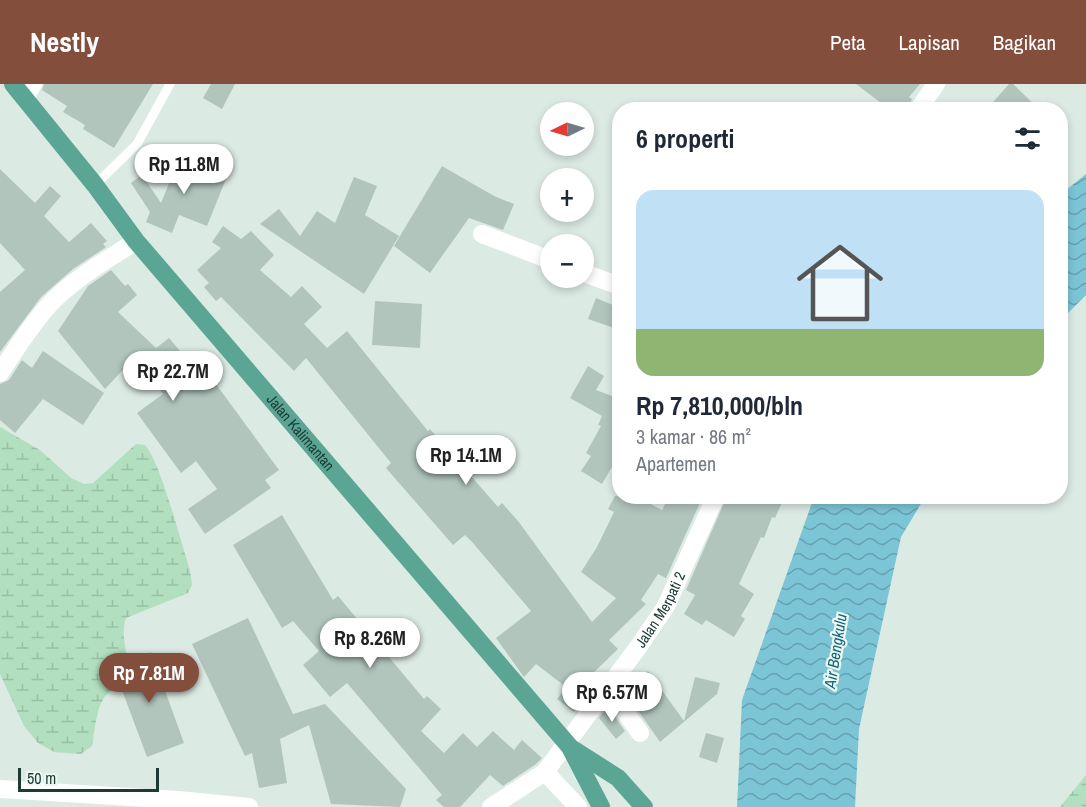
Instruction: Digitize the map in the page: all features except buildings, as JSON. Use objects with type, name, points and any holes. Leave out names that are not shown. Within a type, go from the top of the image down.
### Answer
[{"type":"main road","name":"Jalan Kalimantan","points":[[13,84],[29,91],[136,241],[568,745]]},
{"type":"main road","points":[[568,745],[601,807]]},
{"type":"main road","points":[[568,745],[618,778],[644,807]]},
{"type":"street","points":[[924,102],[936,84]]},
{"type":"street","points":[[482,234],[540,256]]},
{"type":"street","points":[[0,373],[18,344],[50,304],[77,281],[136,241]]},
{"type":"street","points":[[594,277],[612,283]]},
{"type":"street","name":"Jalan Merpati 2","points":[[490,807],[544,772],[568,745],[666,606],[712,504]]},
{"type":"street","points":[[608,688],[640,733]]},
{"type":"street","points":[[544,772],[578,807]]},
{"type":"street","points":[[0,789],[178,800],[249,807]]},
{"type":"lane","points":[[95,184],[137,144],[170,84]]},
{"type":"green space","points":[[0,427],[40,450],[71,478],[84,484],[93,483],[136,444],[145,445],[158,468],[190,570],[192,585],[188,593],[126,618],[124,635],[128,667],[125,684],[108,693],[103,700],[99,708],[92,746],[81,754],[54,752],[38,743],[24,726],[0,674]]},
{"type":"green space","points":[[1086,775],[1086,807],[1060,807]]},
{"type":"water","points":[[1086,174],[1086,295],[1068,313],[1068,188]]},
{"type":"water","name":"Air Bengkulu","points":[[812,504],[921,504],[901,537],[859,729],[855,807],[737,807],[742,700]]}]
